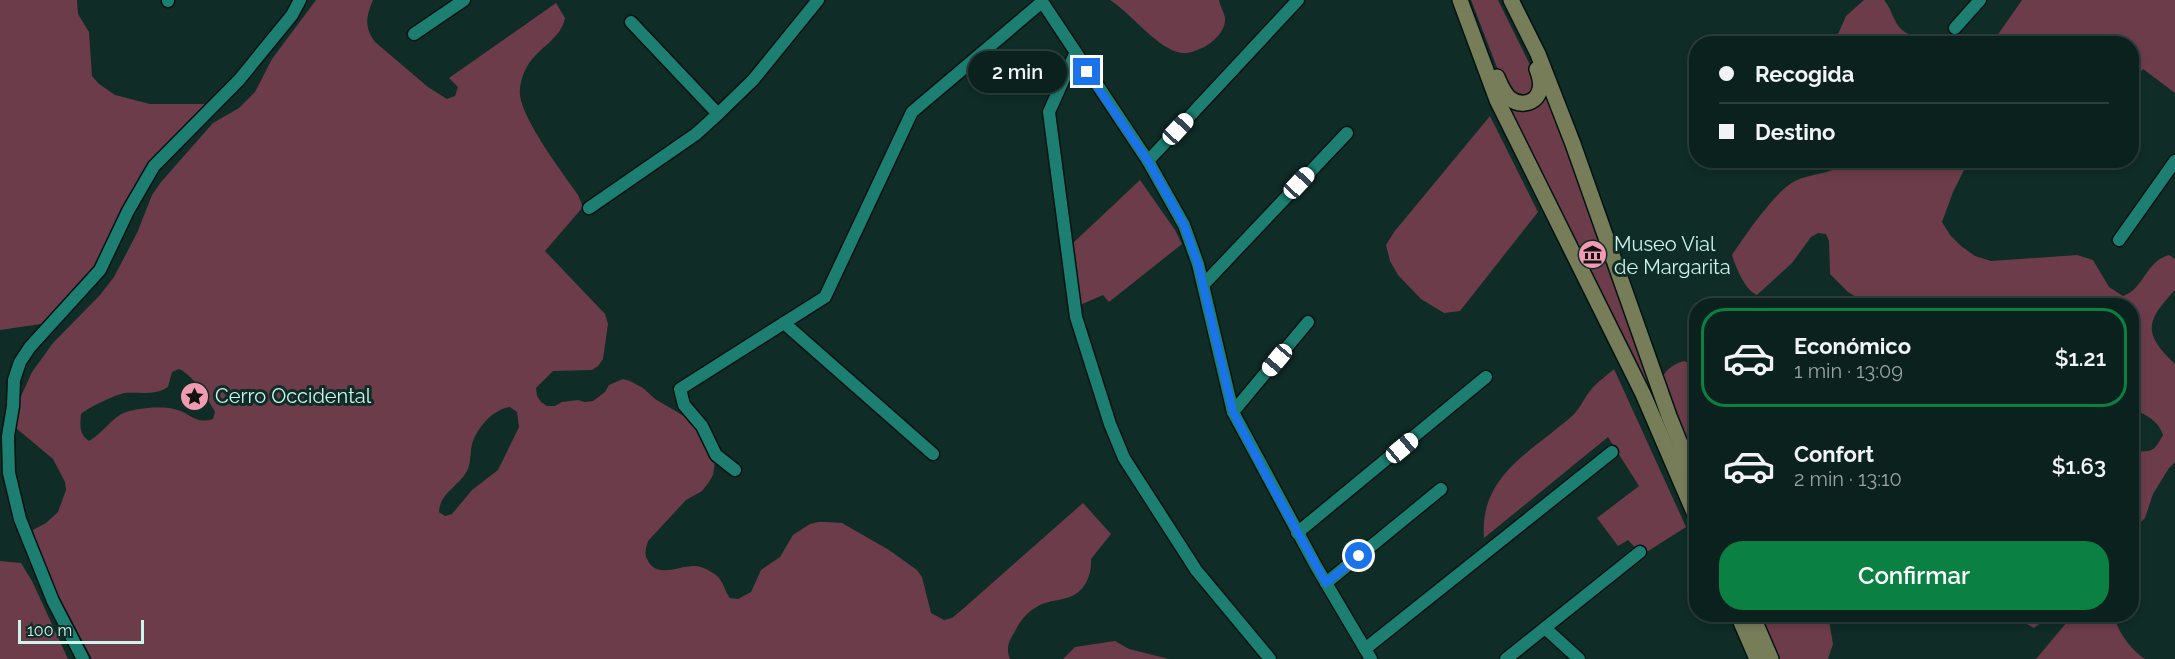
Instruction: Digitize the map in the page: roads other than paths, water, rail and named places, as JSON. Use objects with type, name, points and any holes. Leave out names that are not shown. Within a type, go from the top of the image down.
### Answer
[{"type":"main road","points":[[1461,0],[1502,89],[1514,101],[1522,104],[1528,103],[1538,95],[1540,82],[1538,71],[1510,0]]},
{"type":"main road","points":[[1461,0],[1497,100],[1643,394],[1689,501]]},
{"type":"main road","points":[[1510,0],[1538,54],[1565,123],[1669,416],[1689,466]]},
{"type":"main road","points":[[1741,622],[1757,659]]},
{"type":"main road","points":[[1755,622],[1771,659]]},
{"type":"street","points":[[83,659],[53,601],[20,519],[9,464],[8,436],[14,380],[20,362],[30,347],[100,270],[128,211],[154,166],[239,80],[292,15],[300,0]]},
{"type":"street","points":[[414,34],[464,0]]},
{"type":"street","points":[[590,208],[696,134],[718,114],[753,80],[818,0]]},
{"type":"street","points":[[1148,161],[1298,0]]},
{"type":"street","points":[[1955,28],[1980,0]]},
{"type":"street","points":[[735,470],[716,455],[702,426],[684,405],[680,389],[825,297],[912,112],[1041,1],[1148,161],[1184,225],[1204,284],[1233,412],[1297,533],[1368,654],[1612,452]]},
{"type":"street","points":[[631,22],[718,114]]},
{"type":"street","points":[[1075,54],[1049,112],[1076,317],[1110,424],[1124,458],[1196,570],[1270,659]]},
{"type":"street","points":[[1204,284],[1347,133]]},
{"type":"street","points":[[2119,240],[2175,161]]},
{"type":"street","points":[[1233,412],[1308,322]]},
{"type":"street","points":[[784,323],[933,454]]},
{"type":"street","points":[[1297,533],[1486,377]]},
{"type":"street","points":[[1326,583],[1441,489]]},
{"type":"street","points":[[1506,659],[1640,552]]},
{"type":"street","points":[[1545,628],[1579,659]]},
{"type":"place","name":"Museo Vial de Margarita","points":[[1593,255]]},
{"type":"place","name":"Cerro Occidental","points":[[194,396]]}]
